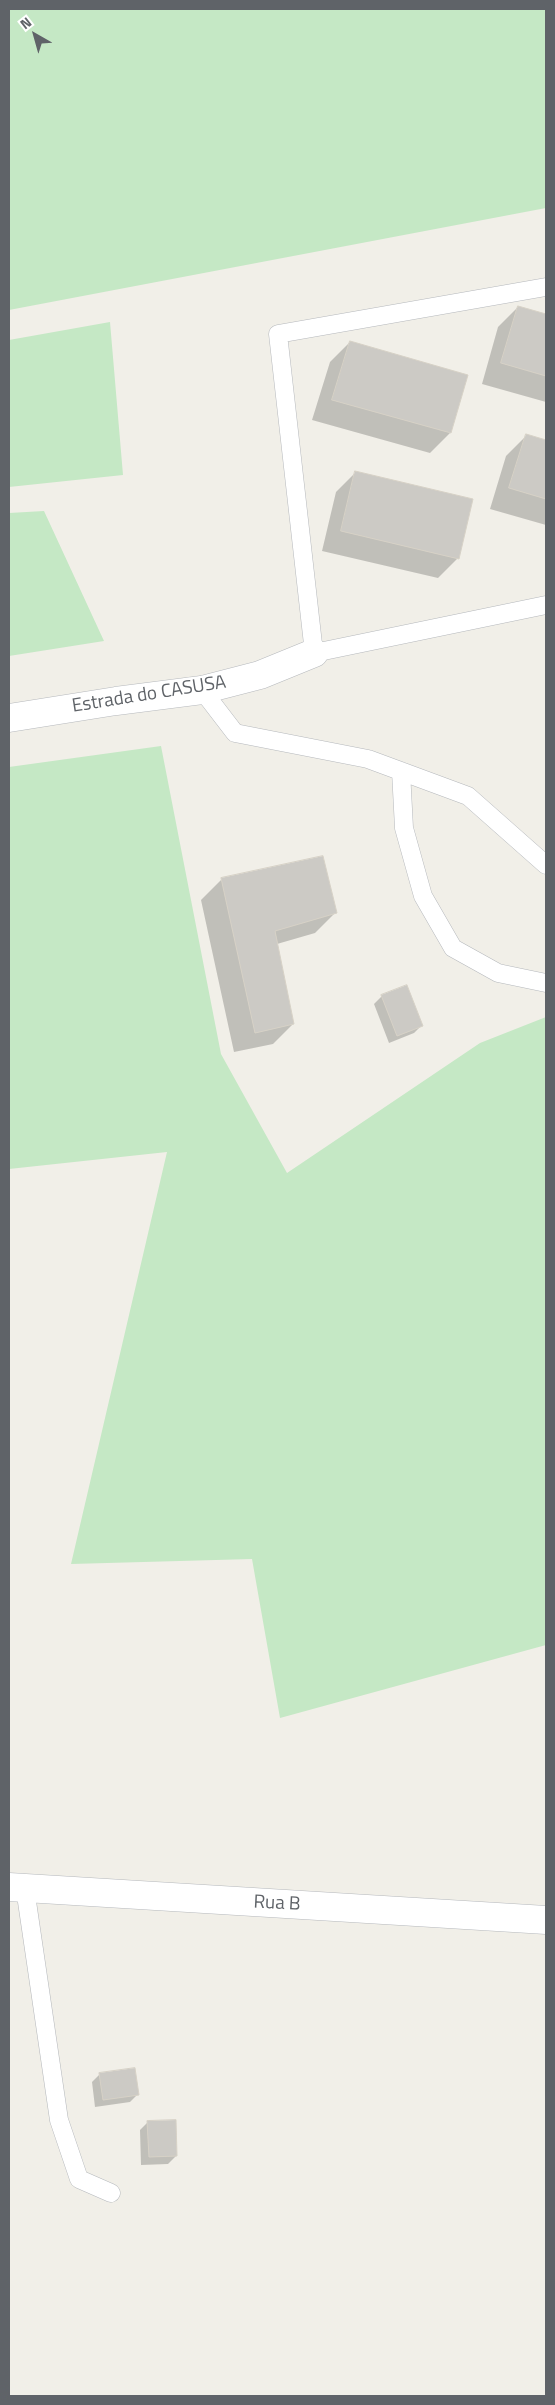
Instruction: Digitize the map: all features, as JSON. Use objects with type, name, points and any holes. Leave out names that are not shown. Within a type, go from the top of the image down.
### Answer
[{"type":"street","name":"Estrada do CASUSA","points":[[9,718],[116,700],[202,690],[260,675],[314,653]]},
{"type":"street","name":"Rua B","points":[[17,1888],[546,1920]]},
{"type":"lane","points":[[546,287],[278,334],[314,653],[546,605]]},
{"type":"lane","points":[[202,690],[235,734],[368,759],[468,796],[546,865]]},
{"type":"lane","points":[[401,771],[404,828],[423,896],[453,948],[498,973],[546,983]]},
{"type":"lane","points":[[17,1888],[59,2120],[79,2179],[112,2193]]},
{"type":"green space","points":[[9,9],[546,9],[546,208],[9,310]]},
{"type":"green space","points":[[110,322],[123,475],[9,487],[9,340]]},
{"type":"green space","points":[[44,511],[104,641],[9,656],[9,513]]},
{"type":"green space","points":[[161,746],[221,1054],[287,1173],[480,1043],[546,1017],[546,1645],[280,1718],[252,1559],[71,1564],[167,1152],[9,1169],[9,767]]},
{"type":"building","points":[[518,306],[546,314],[546,376],[501,363]]},
{"type":"building","points":[[350,341],[468,375],[451,433],[332,400]]},
{"type":"building","points":[[526,434],[546,440],[546,499],[509,488]]},
{"type":"building","points":[[355,471],[473,499],[459,559],[341,531]]},
{"type":"building","points":[[323,856],[337,913],[275,931],[294,1024],[255,1033],[221,878]]},
{"type":"building","points":[[407,985],[423,1026],[397,1036],[381,995]]},
{"type":"building","points":[[135,2068],[139,2095],[103,2100],[99,2073]]},
{"type":"building","points":[[176,2120],[177,2156],[149,2157],[147,2121]]}]
